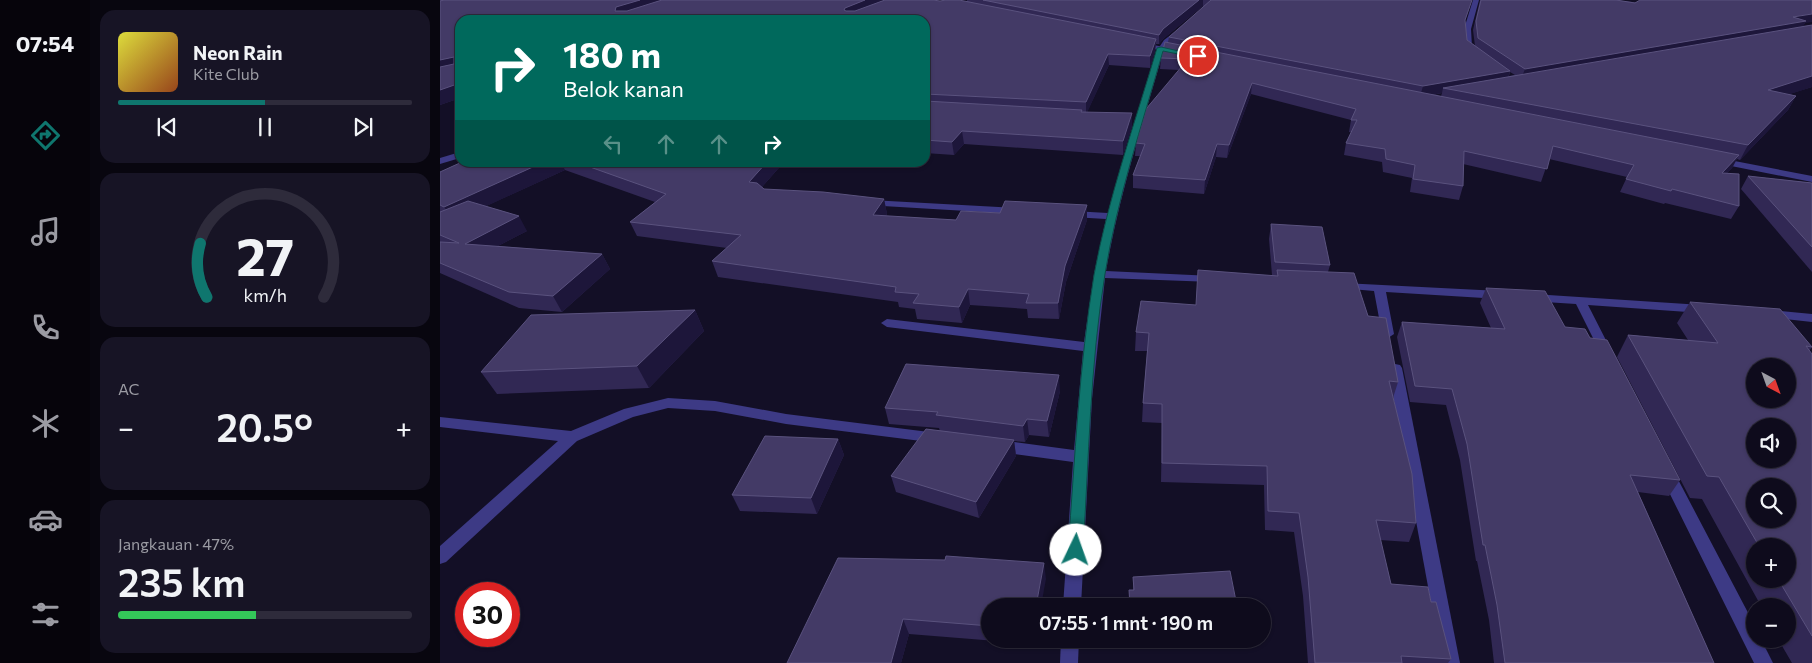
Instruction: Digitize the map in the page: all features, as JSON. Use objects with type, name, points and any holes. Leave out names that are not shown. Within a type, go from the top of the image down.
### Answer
[{"type":"street","points":[[1476,0],[1475,12],[1465,32],[1467,44],[1476,56]]},
{"type":"street","points":[[1073,598],[1089,347],[1100,274],[1134,122],[1161,48],[1166,40],[1185,26]]},
{"type":"street","points":[[1132,43],[1189,54]]},
{"type":"street","points":[[440,161],[455,156]]},
{"type":"street","points":[[1707,158],[1812,179]]},
{"type":"street","points":[[857,202],[1024,212]]},
{"type":"street","points":[[1063,214],[1112,216]]},
{"type":"street","points":[[1100,274],[1230,280]]},
{"type":"street","points":[[1330,285],[1717,310]]},
{"type":"street","points":[[1379,287],[1451,663]]},
{"type":"street","points":[[1580,301],[1616,371]]},
{"type":"street","points":[[1756,313],[1812,318]]},
{"type":"street","points":[[1776,314],[1788,329]]},
{"type":"street","points":[[887,323],[1089,347]]},
{"type":"street","points":[[440,558],[572,437],[629,413],[668,403],[715,406],[786,419],[948,439]]},
{"type":"street","points":[[440,422],[572,437]]},
{"type":"street","points":[[986,444],[1082,457]]},
{"type":"street","points":[[1661,460],[1764,663]]},
{"type":"street","points":[[1069,663],[1070,648]]},
{"type":"building","points":[[640,0],[616,7],[615,11],[627,11],[662,0],[865,0],[844,10],[855,11],[885,0],[959,0],[1156,39],[1150,56],[1108,54],[1086,102],[930,94],[930,15],[455,15],[455,85],[440,90],[440,67],[454,64],[454,57],[440,60],[440,1]]},
{"type":"building","points":[[983,0],[1199,0],[1163,29],[1159,35]]},
{"type":"building","points":[[1211,0],[1472,0],[1465,20],[1467,40],[1510,71],[1423,86],[1169,37]]},
{"type":"building","points":[[1481,0],[1616,0],[1635,3],[1640,0],[1812,0],[1812,14],[1793,17],[1806,21],[1525,69],[1478,38],[1476,21]]},
{"type":"building","points":[[1812,25],[1812,76],[1768,90],[1796,96],[1748,145],[1443,88]]},
{"type":"building","points":[[1165,42],[1739,155],[1722,173],[1739,174],[1739,206],[1626,179],[1634,165],[1553,146],[1547,169],[1464,151],[1463,186],[1413,179],[1415,165],[1386,159],[1385,149],[1346,143],[1357,120],[1351,120],[1356,109],[1252,83],[1229,145],[1217,144],[1205,180],[1133,175],[1145,144],[1136,143],[1146,109],[1188,59],[1161,58]]},
{"type":"building","points":[[930,101],[1082,110],[1081,112],[1132,113],[1123,141],[962,131],[952,142],[930,140]]},
{"type":"building","points":[[455,165],[455,167],[533,167],[444,207],[440,205],[440,172]]},
{"type":"building","points":[[590,167],[762,167],[749,182],[757,183],[764,189],[823,192],[884,199],[873,215],[956,220],[961,211],[1000,213],[1005,201],[1087,205],[1065,266],[1058,303],[1026,303],[1029,294],[968,289],[959,307],[913,303],[919,294],[895,292],[896,287],[712,261],[741,235],[630,222],[666,194]]},
{"type":"building","points":[[1748,176],[1812,183],[1812,247]]},
{"type":"building","points":[[468,201],[519,216],[465,244],[602,254],[553,296],[509,292],[440,263],[440,242],[459,243],[440,235],[440,212]]},
{"type":"building","points":[[1271,224],[1322,227],[1330,265],[1275,262]]},
{"type":"building","points":[[1198,270],[1278,276],[1277,270],[1354,273],[1368,316],[1386,318],[1398,382],[1389,381],[1412,474],[1416,523],[1376,520],[1391,584],[1428,587],[1431,602],[1436,602],[1451,659],[1401,656],[1402,663],[1315,663],[1308,577],[1299,513],[1268,511],[1267,466],[1162,463],[1162,404],[1143,403],[1149,333],[1136,332],[1141,301],[1196,305]]},
{"type":"building","points":[[1486,288],[1545,291],[1565,327],[1585,329],[1590,338],[1607,340],[1680,480],[1630,475],[1714,663],[1505,663],[1497,605],[1485,545],[1483,545],[1467,444],[1452,389],[1415,386],[1402,322],[1505,329]]},
{"type":"building","points":[[1690,302],[1780,309],[1812,347],[1806,346],[1812,354],[1812,636],[1796,609],[1796,598],[1789,598],[1783,588],[1796,588],[1796,538],[1754,538],[1749,528],[1796,528],[1796,478],[1746,478],[1746,524],[1719,477],[1707,476],[1628,335],[1718,343]]},
{"type":"building","points":[[695,310],[637,366],[481,372],[531,315]]},
{"type":"building","points":[[906,364],[1059,375],[1047,421],[1027,419],[1023,426],[936,415],[938,412],[885,408]]},
{"type":"building","points":[[926,429],[1014,440],[976,502],[891,476]]},
{"type":"building","points":[[765,436],[838,439],[811,498],[732,495]]},
{"type":"building","points":[[946,556],[1044,563],[1037,598],[981,598],[981,625],[903,619],[891,663],[787,663],[838,558],[945,560]]},
{"type":"building","points":[[1230,571],[1235,598],[1130,598],[1129,590],[1134,590],[1133,577]]},
{"type":"route","points":[[1076,550],[1089,347],[1100,274],[1112,216],[1161,48],[1198,56]]}]
